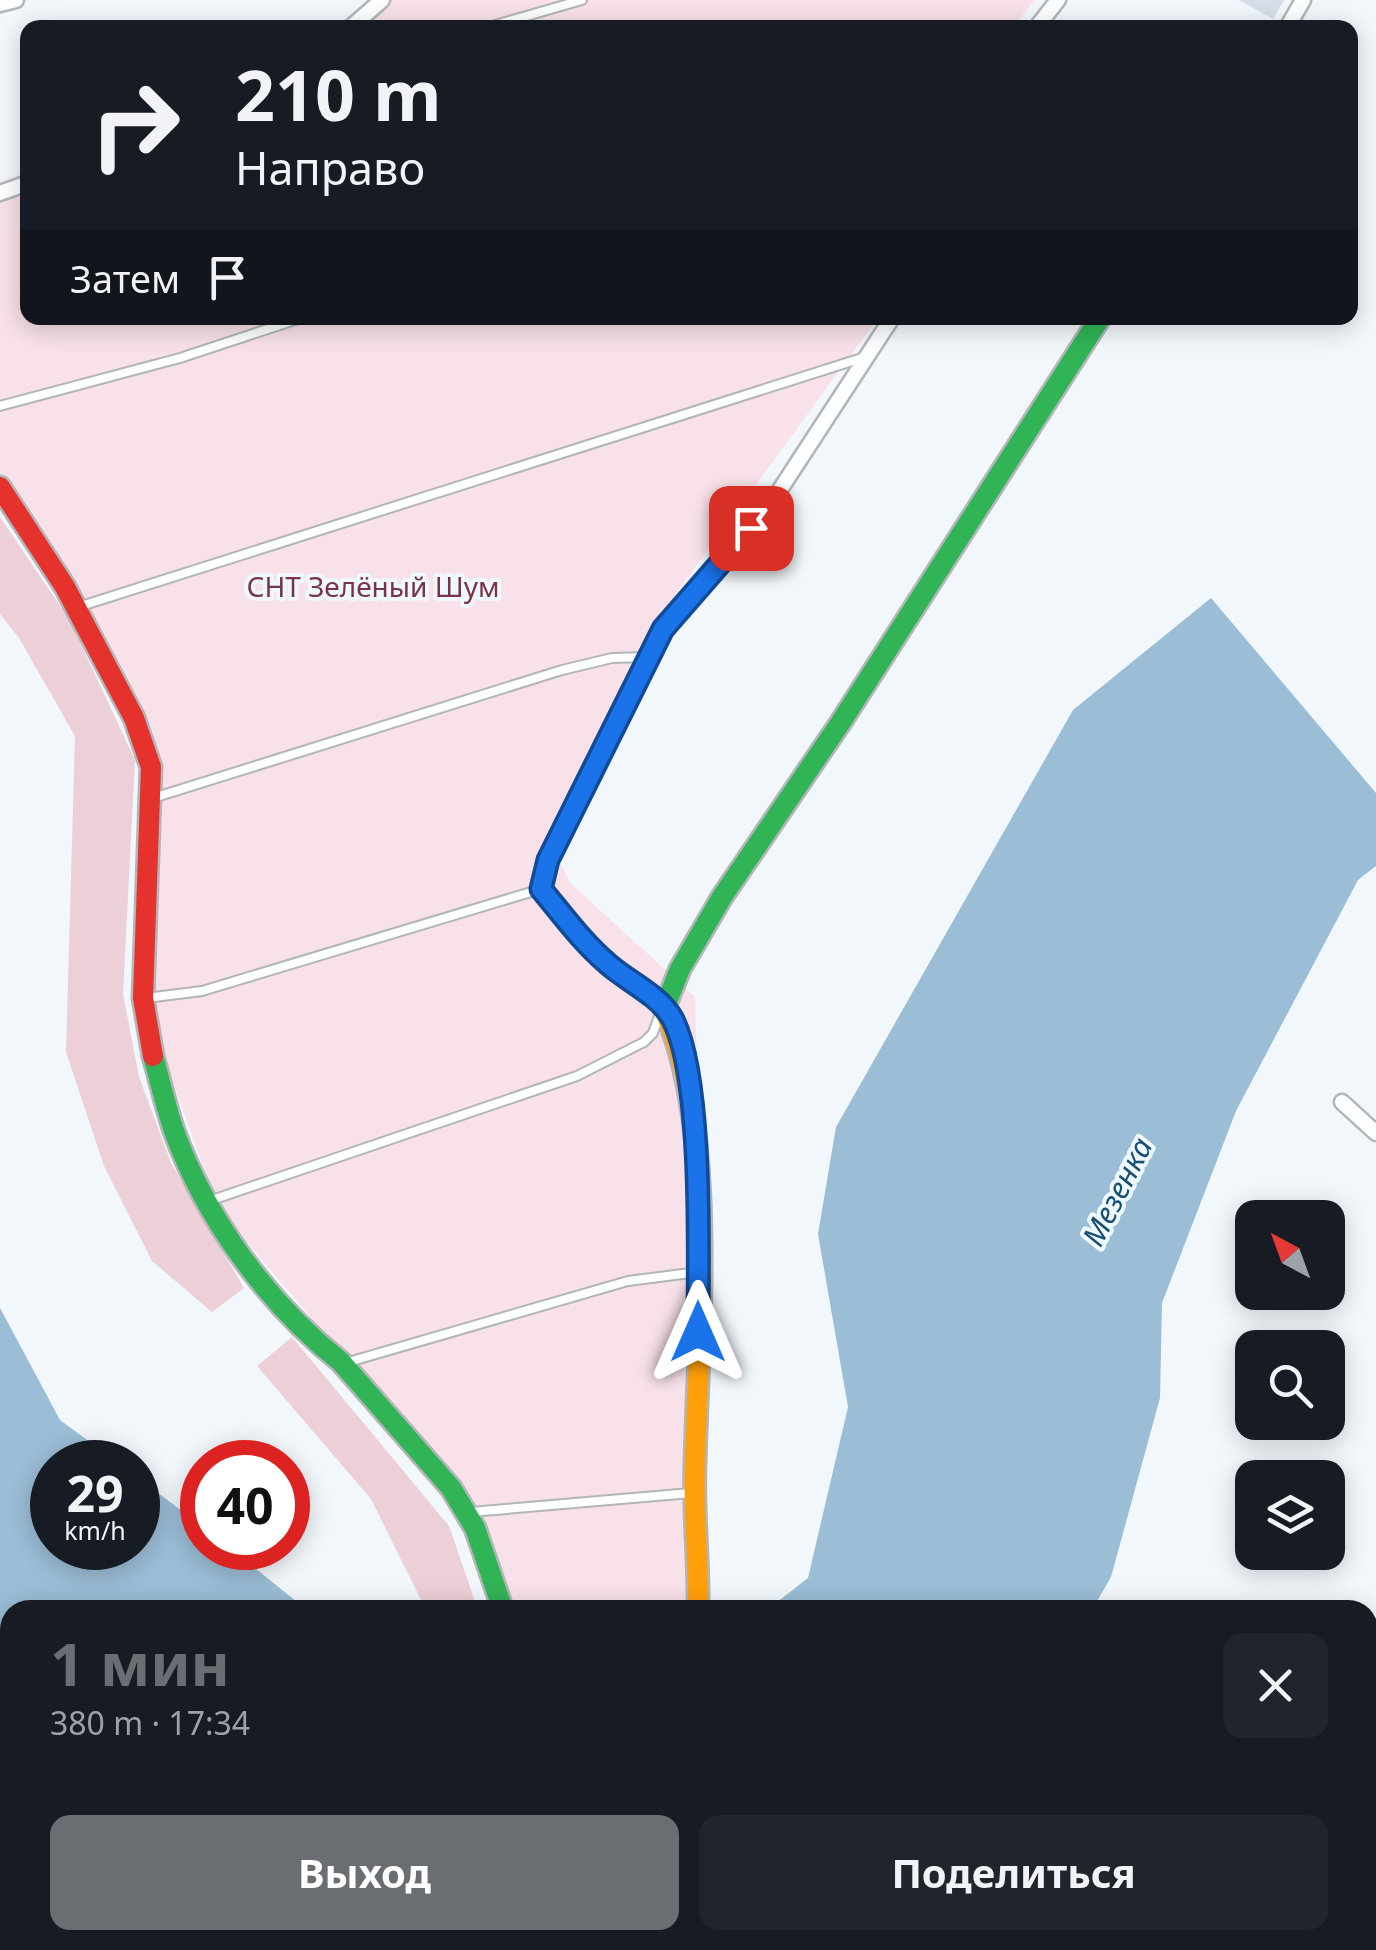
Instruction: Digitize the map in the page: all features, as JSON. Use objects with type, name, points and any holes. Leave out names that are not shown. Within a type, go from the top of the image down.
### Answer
[{"type":"street","points":[[0,4],[16,0]]},
{"type":"street","points":[[359,20],[382,0]]},
{"type":"street","points":[[1042,20],[1058,0]]},
{"type":"street","points":[[698,1600],[694,1492],[698,1272],[689,1080],[680,1040],[663,1006],[605,962],[541,889],[548,860],[648,657],[690,594],[730,555],[772,502],[887,325]]},
{"type":"street","points":[[663,1006],[677,974],[791,792],[896,639],[1096,325]]},
{"type":"street","points":[[0,487],[76,608],[134,718],[152,767],[145,855],[143,998],[146,1033],[175,1132],[224,1233],[248,1266],[321,1346],[342,1362],[451,1488],[476,1528],[500,1600]]},
{"type":"street","points":[[1342,1102],[1376,1134]]},
{"type":"lane","points":[[513,20],[582,0]]},
{"type":"lane","points":[[0,406],[180,358],[280,325]]},
{"type":"lane","points":[[76,608],[865,357]]},
{"type":"lane","points":[[152,798],[562,670],[612,658],[648,657]]},
{"type":"lane","points":[[143,998],[202,992],[541,889]]},
{"type":"lane","points":[[208,1201],[578,1076],[644,1042],[653,1033],[663,1006]]},
{"type":"lane","points":[[342,1362],[350,1363],[628,1281],[698,1272]]},
{"type":"lane","points":[[466,1512],[694,1492]]},
{"type":"green space","points":[[368,0],[1034,0],[1019,20],[348,20]]},
{"type":"green space","name":"СНТ Зелёный Шум","points":[[20,175],[20,325],[873,325],[658,618],[547,833],[570,883],[695,997],[704,1309],[705,1600],[499,1600],[482,1520],[235,1228],[209,1183],[159,1043],[151,978],[163,769],[81,597],[0,474],[0,182]]},
{"type":"shaded area","points":[[0,517],[69,619],[135,760],[123,994],[139,1077],[171,1163],[244,1288],[212,1312],[152,1261],[104,1166],[66,1052],[75,736],[19,638],[0,614]]},
{"type":"shaded area","points":[[292,1337],[449,1526],[475,1600],[421,1600],[371,1499],[257,1366]]},
{"type":"water","name":"Мезенка","points":[[1211,598],[1376,793],[1376,866],[1358,880],[1236,1111],[1162,1303],[1160,1398],[1111,1577],[1098,1600],[780,1600],[808,1578],[848,1407],[818,1234],[836,1127],[1073,710]]},
{"type":"water","points":[[0,1308],[60,1420],[87,1440],[30,1440],[30,1570],[160,1570],[160,1494],[180,1510],[180,1570],[257,1570],[295,1600],[0,1600]]},
{"type":"building","points":[[1239,0],[1284,0],[1273,19]]},
{"type":"traffic: fast","points":[[664,1009],[680,969],[722,897],[841,722],[1096,325]]},
{"type":"traffic: fast","points":[[153,1056],[187,1164],[222,1227],[265,1287],[341,1362],[451,1488],[475,1528],[500,1600]]},
{"type":"traffic: slow","points":[[664,1009],[681,1057],[698,1171],[701,1294],[695,1482],[698,1600]]},
{"type":"traffic: jam","points":[[0,487],[65,587],[134,718],[151,767],[143,998],[153,1056]]},
{"type":"route","points":[[698,1332],[689,1080],[680,1040],[663,1006],[605,962],[541,889],[548,860],[663,629],[751,528]]}]
